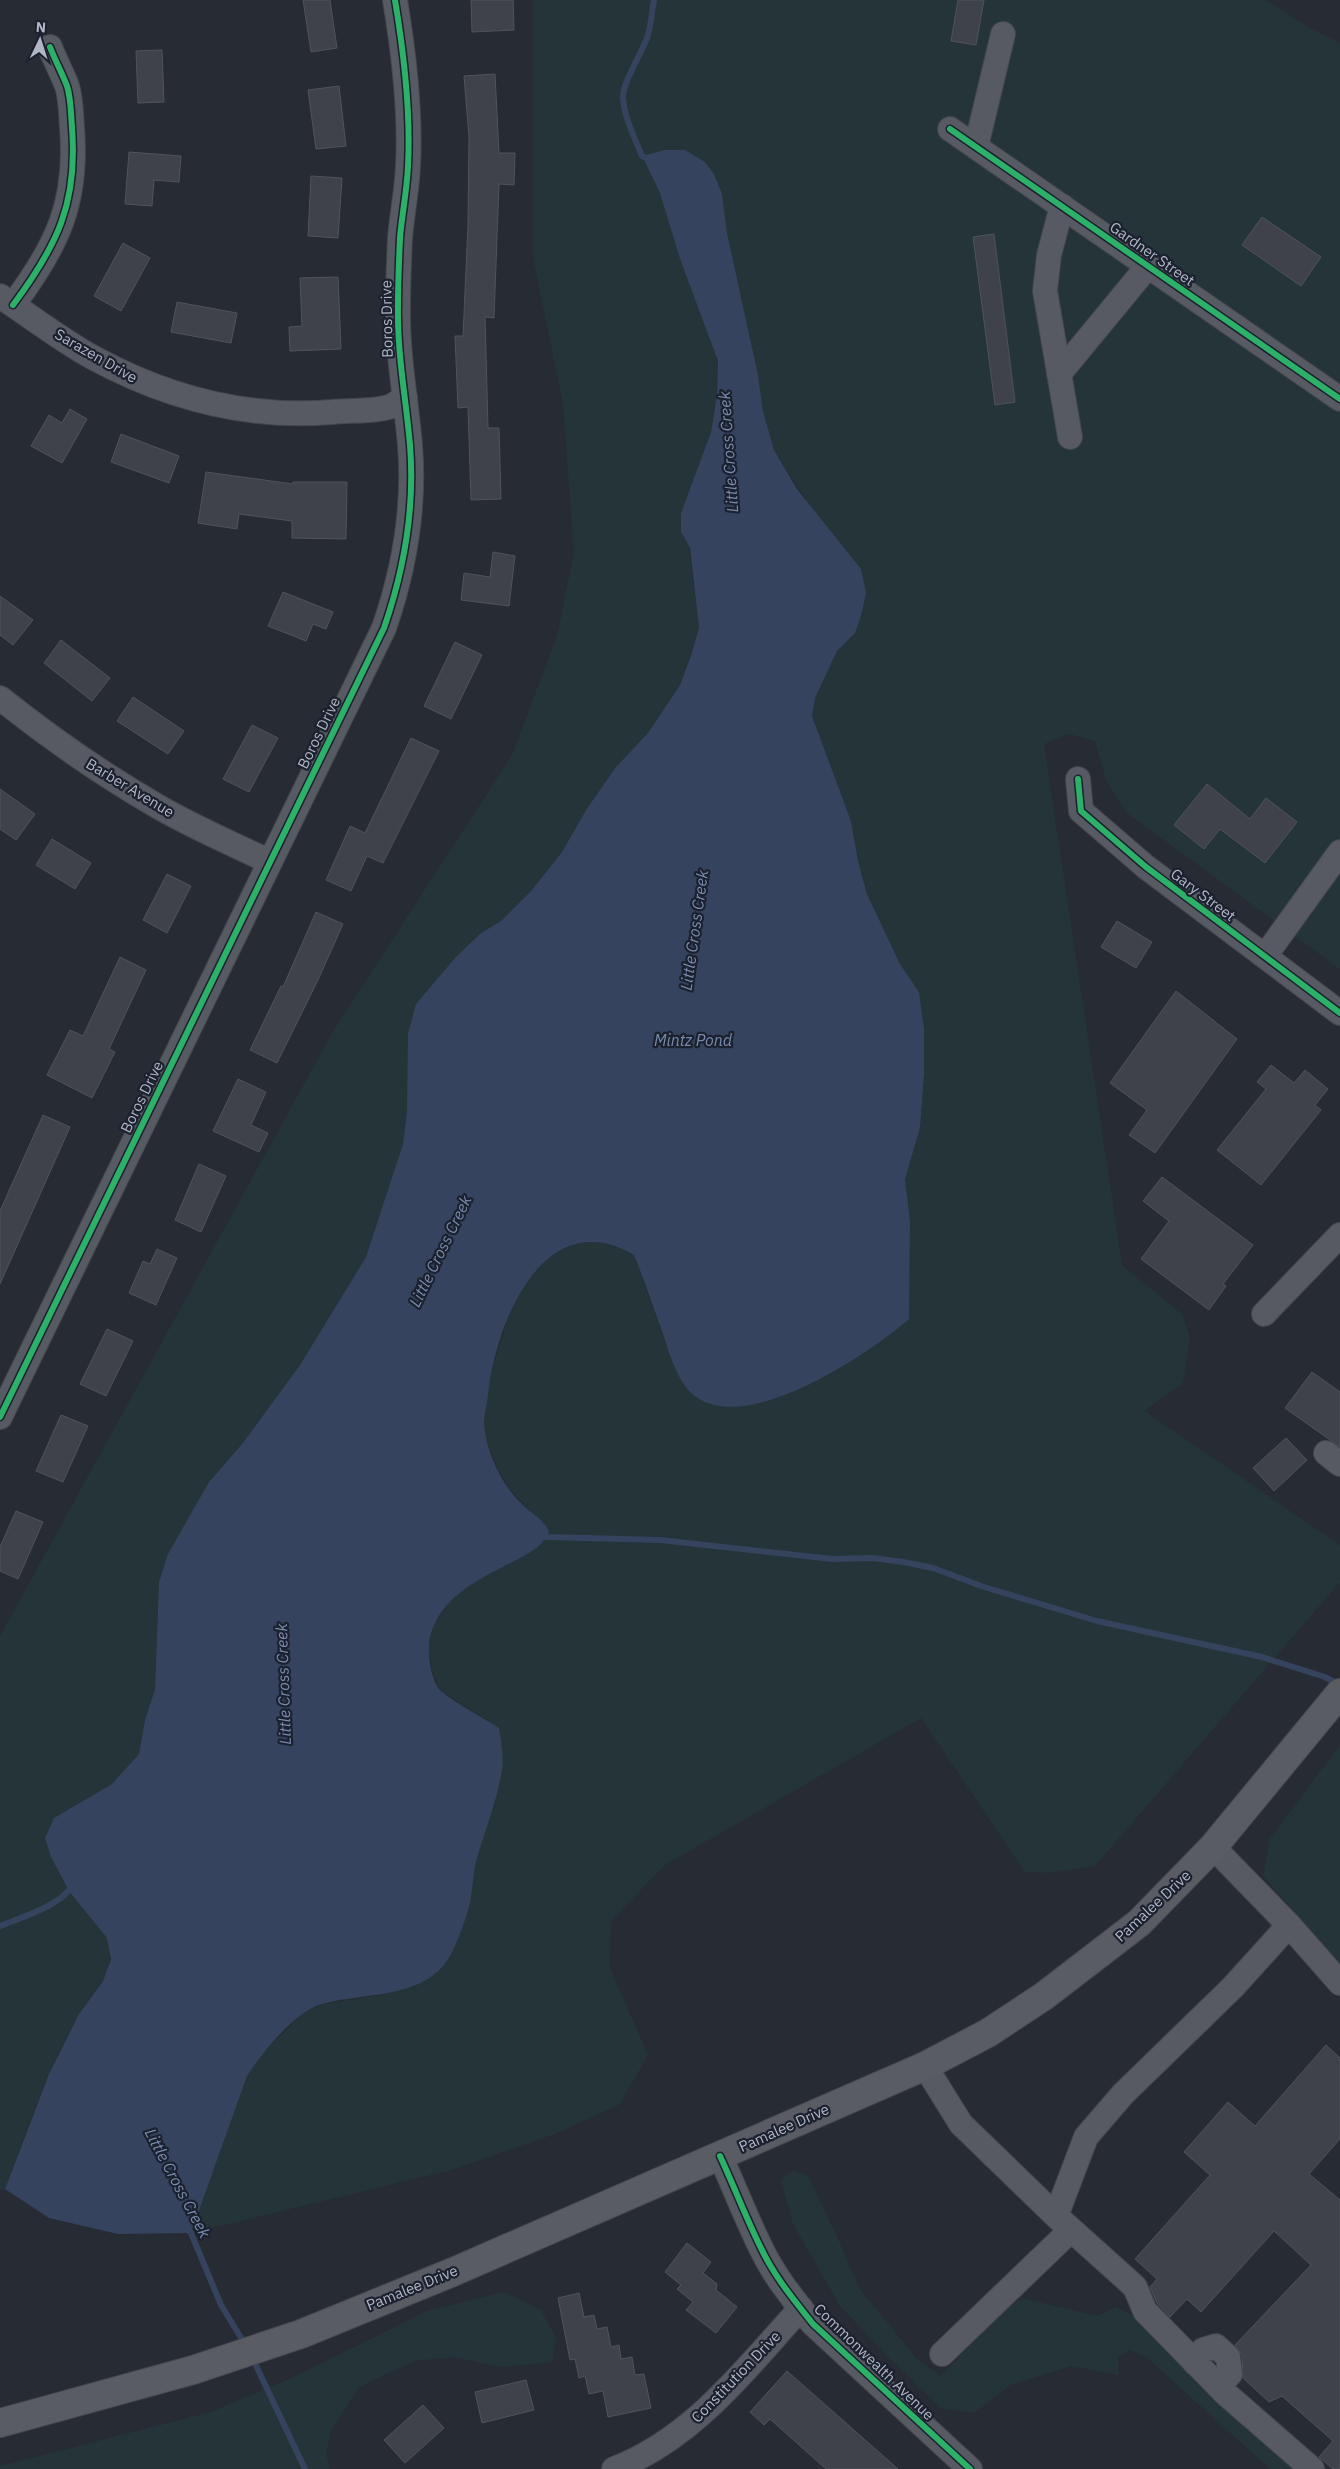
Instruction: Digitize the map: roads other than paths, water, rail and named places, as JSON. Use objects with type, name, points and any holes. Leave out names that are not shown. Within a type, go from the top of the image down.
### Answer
[{"type":"main road","name":"Pamalee Drive","points":[[0,2423],[193,2370],[300,2334],[453,2272],[720,2156],[925,2066],[988,2033],[1052,1991],[1140,1923],[1213,1847],[1340,1693]]},
{"type":"street","name":"Boros Drive","points":[[0,1417],[384,628],[393,602],[403,560],[410,504],[410,448],[400,364],[398,308],[400,237],[408,166],[407,95],[395,0]]},
{"type":"street","points":[[976,147],[1003,34]]},
{"type":"street","points":[[7,300],[40,268],[59,230],[68,204],[74,147],[67,87],[50,47]]},
{"type":"street","name":"Gardner Street","points":[[950,129],[1340,399]]},
{"type":"street","points":[[1062,206],[1049,255],[1044,291],[1070,437]]},
{"type":"street","points":[[1059,374],[1148,266]]},
{"type":"street","name":"Sarazen Drive","points":[[7,300],[90,356],[140,382],[180,396],[221,407],[263,413],[305,414],[390,406],[405,397]]},
{"type":"street","name":"Barber Avenue","points":[[0,698],[41,730],[106,775],[159,807],[270,862]]},
{"type":"street","name":"Gary Street","points":[[1078,779],[1081,811],[1146,867],[1340,1013]]},
{"type":"street","points":[[1265,956],[1340,852]]},
{"type":"street","points":[[1264,1314],[1340,1235]]},
{"type":"street","points":[[1213,1847],[1289,1925],[1340,1983]]},
{"type":"street","points":[[942,2354],[1063,2223],[1086,2137],[1123,2094],[1234,1987],[1289,1925]]},
{"type":"street","points":[[925,2066],[961,2124],[1063,2223],[1135,2287],[1145,2311],[1218,2386],[1312,2469]]},
{"type":"street","name":"Commonwealth Avenue","points":[[720,2156],[761,2249],[800,2308],[813,2324],[957,2465]]},
{"type":"street","name":"Constitution Drive","points":[[614,2469],[671,2440],[694,2423],[715,2403],[800,2308]]},
{"type":"water","name":"Mintz Pond","points":[[665,150],[685,150],[705,162],[714,174],[722,194],[727,233],[758,375],[763,411],[774,450],[797,489],[861,569],[866,592],[862,613],[855,633],[837,651],[815,698],[812,716],[851,821],[858,861],[867,894],[900,964],[919,992],[924,1028],[924,1075],[920,1128],[905,1179],[910,1221],[909,1319],[863,1353],[832,1372],[798,1389],[765,1402],[733,1407],[706,1402],[685,1386],[670,1356],[634,1255],[602,1243],[574,1245],[550,1257],[530,1278],[514,1306],[501,1336],[493,1366],[484,1423],[487,1442],[498,1472],[516,1498],[538,1517],[549,1532],[544,1541],[532,1551],[478,1581],[453,1598],[443,1609],[436,1622],[429,1643],[432,1673],[441,1691],[499,1728],[503,1765],[476,1863],[470,1903],[462,1930],[450,1956],[439,1970],[425,1980],[410,1987],[322,2004],[311,2008],[301,2015],[280,2034],[247,2076],[191,2233],[118,2234],[49,2218],[5,2189],[49,2074],[79,2014],[103,1981],[111,1959],[107,1938],[69,1891],[51,1857],[45,1838],[54,1818],[112,1784],[139,1754],[145,1720],[155,1689],[159,1582],[168,1554],[209,1482],[242,1444],[300,1365],[366,1257],[403,1144],[407,1111],[408,1034],[416,1004],[455,958],[481,933],[501,921],[531,891],[562,852],[586,810],[616,767],[648,733],[680,685],[691,655],[699,628],[690,548],[681,532],[681,513],[711,432],[717,395],[718,361],[680,259],[660,193],[642,156]]},
{"type":"waterway","name":"Little Cross Creek","points":[[649,159],[642,156],[627,119],[623,96],[626,83],[648,35],[654,0]]},
{"type":"waterway","points":[[541,1534],[547,1537],[660,1540],[832,1559],[873,1558],[903,1562],[933,1568],[984,1587],[1097,1621],[1262,1657],[1325,1677],[1340,1685]]},
{"type":"waterway","points":[[0,1926],[51,1905],[60,1899],[72,1885]]},
{"type":"waterway","name":"Little Cross Creek","points":[[185,2226],[191,2233],[221,2305],[246,2346]]},
{"type":"waterway","name":"Little Cross Creek","points":[[252,2357],[305,2469]]}]
